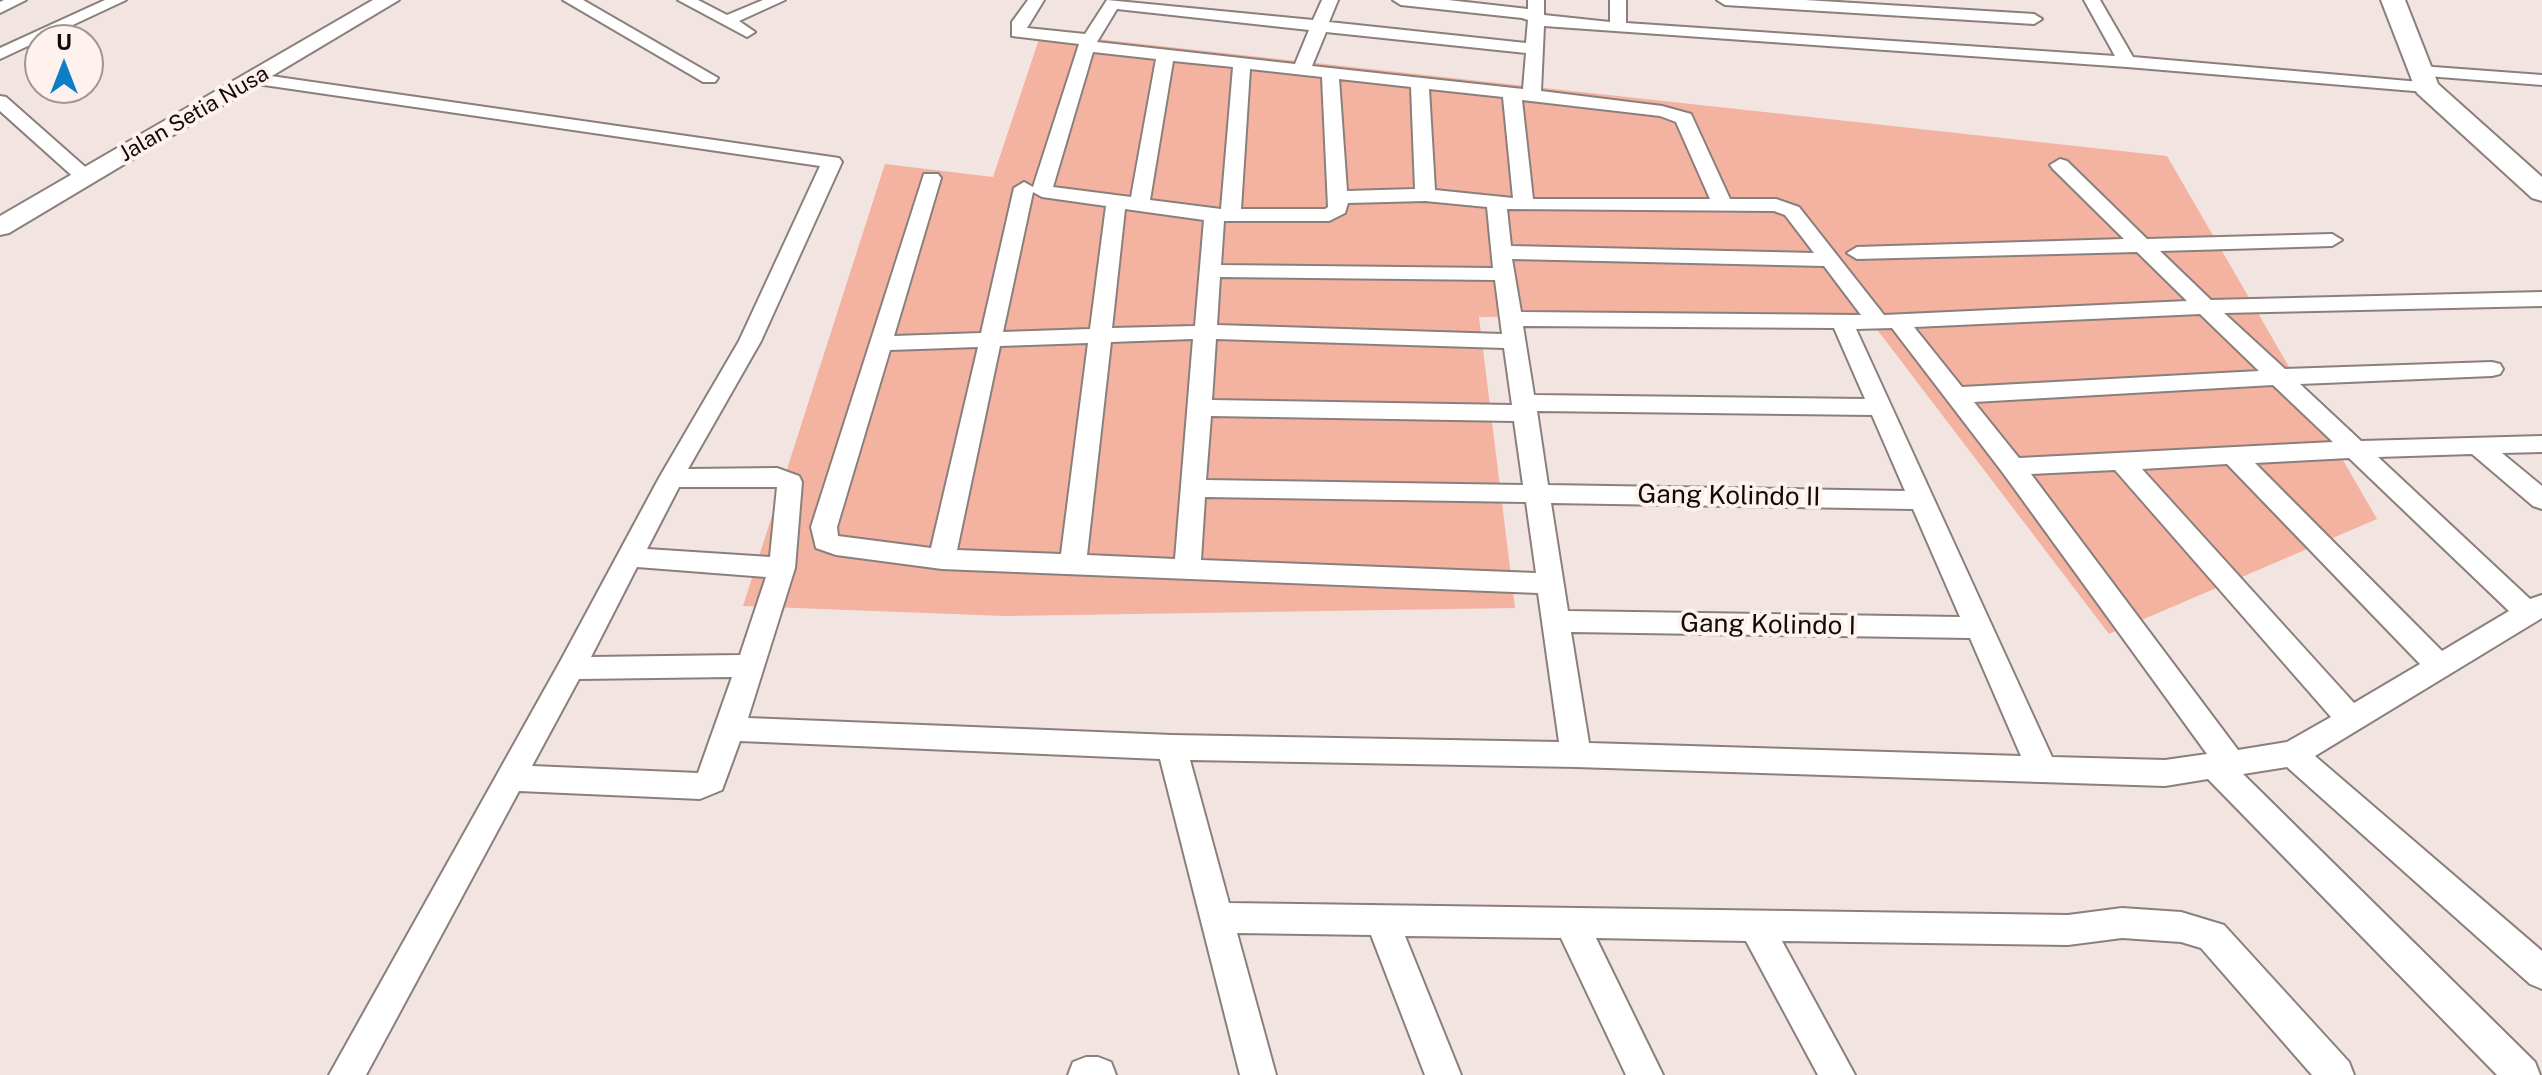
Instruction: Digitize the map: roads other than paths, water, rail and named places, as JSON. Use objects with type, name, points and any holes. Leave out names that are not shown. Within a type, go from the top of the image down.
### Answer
[{"type":"main road","points":[[2393,0],[2423,79],[2542,192]]},
{"type":"street","points":[[0,8],[18,0]]},
{"type":"street","points":[[0,54],[118,0]]},
{"type":"street","name":"Jalan Setia Nusa","points":[[0,227],[388,0]]},
{"type":"street","points":[[571,0],[709,78]]},
{"type":"street","points":[[686,0],[747,32]]},
{"type":"street","points":[[726,21],[777,0]]},
{"type":"street","points":[[1036,0],[1020,22],[1018,32],[1166,54],[1662,111],[1684,118],[1723,205]]},
{"type":"street","points":[[1302,69],[1330,0]]},
{"type":"street","points":[[1401,0],[1526,13],[1536,9]]},
{"type":"street","points":[[1618,0],[1618,27]]},
{"type":"street","points":[[1725,0],[1946,7],[2127,62],[2423,79],[2542,80]]},
{"type":"street","points":[[2025,0],[2044,38]]},
{"type":"street","points":[[2092,0],[2127,62]]},
{"type":"street","points":[[1330,71],[1338,209],[1329,215],[1222,215],[1127,205],[1042,191],[1088,43],[1113,2],[1318,28],[1536,49]]},
{"type":"street","points":[[1536,9],[1552,23],[1618,27],[2044,38]]},
{"type":"street","points":[[1532,95],[1536,9]]},
{"type":"street","points":[[1073,566],[1101,335],[1127,205],[1166,54]]},
{"type":"street","points":[[1187,571],[1211,271],[1222,215],[1242,62]]},
{"type":"street","points":[[257,79],[832,162],[750,341],[671,478],[571,668],[347,1075]]},
{"type":"street","points":[[1420,82],[1425,195]]},
{"type":"street","points":[[1512,93],[1524,205]]},
{"type":"street","points":[[0,101],[85,177]]},
{"type":"street","points":[[730,729],[1172,747],[1576,755],[2165,773],[2293,754],[2535,609],[2355,449],[2060,165]]},
{"type":"street","points":[[931,178],[823,535],[825,541],[836,546],[942,559],[1551,584]]},
{"type":"street","points":[[942,559],[1024,188]]},
{"type":"street","points":[[1337,197],[1425,195],[1524,205],[1776,205],[1792,211],[1830,260],[1956,395],[2012,467],[2223,764],[2522,1075]]},
{"type":"street","points":[[1496,202],[1502,263],[1576,755]]},
{"type":"street","points":[[1857,253],[2332,240]]},
{"type":"street","points":[[1211,271],[1502,263],[1830,260]]},
{"type":"street","points":[[882,343],[1206,332],[1513,330],[1888,321],[2205,307],[2542,299]]},
{"type":"street","points":[[1842,321],[2042,769]]},
{"type":"street","points":[[1956,395],[2492,369]]},
{"type":"street","points":[[1199,408],[1880,407]]},
{"type":"street","points":[[2012,467],[2355,449],[2542,444]]},
{"type":"street","points":[[2478,446],[2542,500]]},
{"type":"street","points":[[2234,456],[2439,666]]},
{"type":"street","points":[[2121,461],[2351,719]]},
{"type":"street","points":[[510,778],[700,786],[711,781],[715,774],[782,568],[790,482],[777,477],[671,478]]},
{"type":"street","name":"Gang Kolindo II","points":[[1193,488],[1921,500]]},
{"type":"street","points":[[629,557],[782,568]]},
{"type":"street","name":"Gang Kolindo I","points":[[1556,621],[1979,628]]},
{"type":"street","points":[[571,668],[750,666]]},
{"type":"street","points":[[1172,747],[1258,1075]]},
{"type":"street","points":[[2293,754],[2542,973]]},
{"type":"street","points":[[1217,918],[2068,930],[2122,923],[2181,927],[2212,936],[2336,1075]]},
{"type":"street","points":[[1382,920],[1443,1075]]},
{"type":"street","points":[[1571,923],[1645,1075]]},
{"type":"street","points":[[1755,925],[1837,1075]]},
{"type":"street","points":[[1086,1075],[1098,1075]]}]
